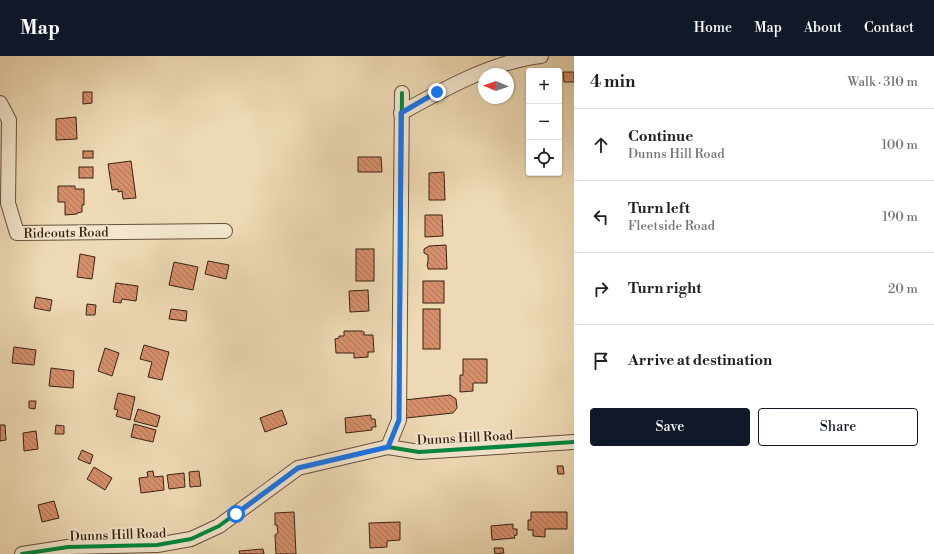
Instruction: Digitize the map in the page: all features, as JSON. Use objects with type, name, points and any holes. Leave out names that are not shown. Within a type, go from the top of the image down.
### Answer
[{"type":"street","points":[[401,113],[437,92],[504,64],[541,56]]},
{"type":"street","points":[[388,447],[399,420],[402,93]]},
{"type":"street","name":"Rideouts Road","points":[[0,103],[9,120],[8,204],[17,233],[225,231]]},
{"type":"street","name":"Dunns Hill Road","points":[[22,554],[157,545],[191,539],[219,526],[298,468],[388,447],[419,452],[574,442]]},
{"type":"building","points":[[563,72],[574,72],[574,82],[564,82]]},
{"type":"building","points":[[83,92],[92,92],[92,103],[83,104]]},
{"type":"building","points":[[76,117],[77,139],[56,140],[56,119]]},
{"type":"building","points":[[83,151],[93,151],[93,158],[83,158]]},
{"type":"building","points":[[358,157],[381,157],[382,172],[358,172]]},
{"type":"building","points":[[131,161],[136,198],[123,199],[122,191],[118,192],[118,189],[112,190],[108,164]]},
{"type":"building","points":[[79,167],[93,167],[93,178],[79,178]]},
{"type":"building","points":[[444,172],[445,200],[429,200],[429,173]]},
{"type":"building","points":[[58,186],[75,186],[75,189],[84,189],[84,205],[82,205],[82,212],[65,215],[65,202],[58,202]]},
{"type":"building","points":[[425,215],[442,215],[443,236],[425,237]]},
{"type":"building","points":[[446,245],[447,269],[428,269],[428,255],[424,253],[424,249],[429,246]]},
{"type":"building","points":[[356,249],[374,249],[374,281],[356,281]]},
{"type":"building","points":[[80,254],[95,257],[92,279],[77,277]]},
{"type":"building","points":[[208,261],[229,265],[226,279],[205,274]]},
{"type":"building","points":[[174,262],[198,267],[193,290],[169,285]]},
{"type":"building","points":[[423,281],[444,281],[444,303],[423,303]]},
{"type":"building","points":[[116,283],[138,286],[136,301],[122,299],[121,303],[113,302]]},
{"type":"building","points":[[368,290],[369,311],[350,312],[349,291]]},
{"type":"building","points":[[36,297],[52,300],[50,311],[34,308]]},
{"type":"building","points":[[87,304],[96,305],[95,315],[86,315]]},
{"type":"building","points":[[171,309],[187,311],[186,321],[169,319]]},
{"type":"building","points":[[423,309],[440,309],[440,349],[423,349]]},
{"type":"building","points":[[344,331],[362,331],[364,332],[364,335],[373,335],[374,352],[368,352],[368,357],[354,358],[354,353],[336,353],[335,339],[339,338],[339,336],[344,336]]},
{"type":"building","points":[[144,345],[169,352],[162,380],[148,377],[152,362],[140,359]]},
{"type":"building","points":[[14,347],[36,350],[34,365],[12,363]]},
{"type":"building","points":[[105,348],[119,353],[112,376],[98,371]]},
{"type":"building","points":[[463,359],[487,359],[487,383],[473,383],[473,391],[460,392],[460,375],[463,375]]},
{"type":"building","points":[[51,368],[74,371],[73,388],[49,386]]},
{"type":"building","points":[[118,393],[135,397],[130,420],[116,416],[118,410],[114,409]]},
{"type":"building","points":[[450,395],[456,399],[457,408],[453,413],[406,418],[404,400]]},
{"type":"building","points":[[29,401],[36,401],[35,409],[29,408]]},
{"type":"building","points":[[138,409],[160,416],[157,427],[134,421]]},
{"type":"building","points":[[282,410],[287,424],[265,432],[260,418]]},
{"type":"building","points":[[371,415],[371,419],[375,419],[376,427],[372,427],[372,430],[346,433],[345,418]]},
{"type":"building","points":[[134,424],[156,430],[153,442],[131,437]]},
{"type":"building","points":[[0,425],[5,425],[6,440],[0,441]]},
{"type":"building","points":[[56,425],[64,426],[64,434],[55,434]]},
{"type":"building","points":[[36,431],[38,449],[24,451],[23,433]]},
{"type":"building","points":[[82,450],[93,455],[90,464],[78,459]]},
{"type":"building","points":[[557,466],[563,466],[564,474],[558,474]]},
{"type":"building","points":[[94,467],[112,478],[105,490],[87,479]]},
{"type":"building","points":[[153,471],[154,477],[163,476],[164,490],[141,493],[139,478],[148,477],[147,472]]},
{"type":"building","points":[[199,471],[201,486],[190,487],[189,472]]},
{"type":"building","points":[[184,473],[185,487],[169,489],[167,475]]},
{"type":"building","points":[[54,501],[59,518],[42,522],[38,505]]},
{"type":"building","points":[[294,512],[296,554],[276,554],[275,535],[278,533],[277,525],[275,525],[275,513]]},
{"type":"building","points":[[531,512],[567,512],[567,529],[545,529],[545,537],[533,536],[533,530],[528,530],[528,520],[531,520]]},
{"type":"building","points":[[400,522],[400,540],[387,541],[387,547],[370,548],[369,523]]},
{"type":"building","points":[[513,524],[513,529],[517,529],[517,535],[514,536],[515,538],[492,540],[491,526]]},
{"type":"building","points":[[494,548],[503,548],[504,553],[495,554]]},
{"type":"building","points":[[263,549],[264,554],[240,554],[239,551]]},
{"type":"cycle path","points":[[388,447],[399,420],[402,93]]},
{"type":"cycle path","points":[[22,554],[68,547],[157,545],[191,539],[219,526],[298,468],[388,447],[419,452],[574,442]]},
{"type":"route","points":[[236,514],[298,468],[388,447],[399,420],[401,113],[437,92]]}]
